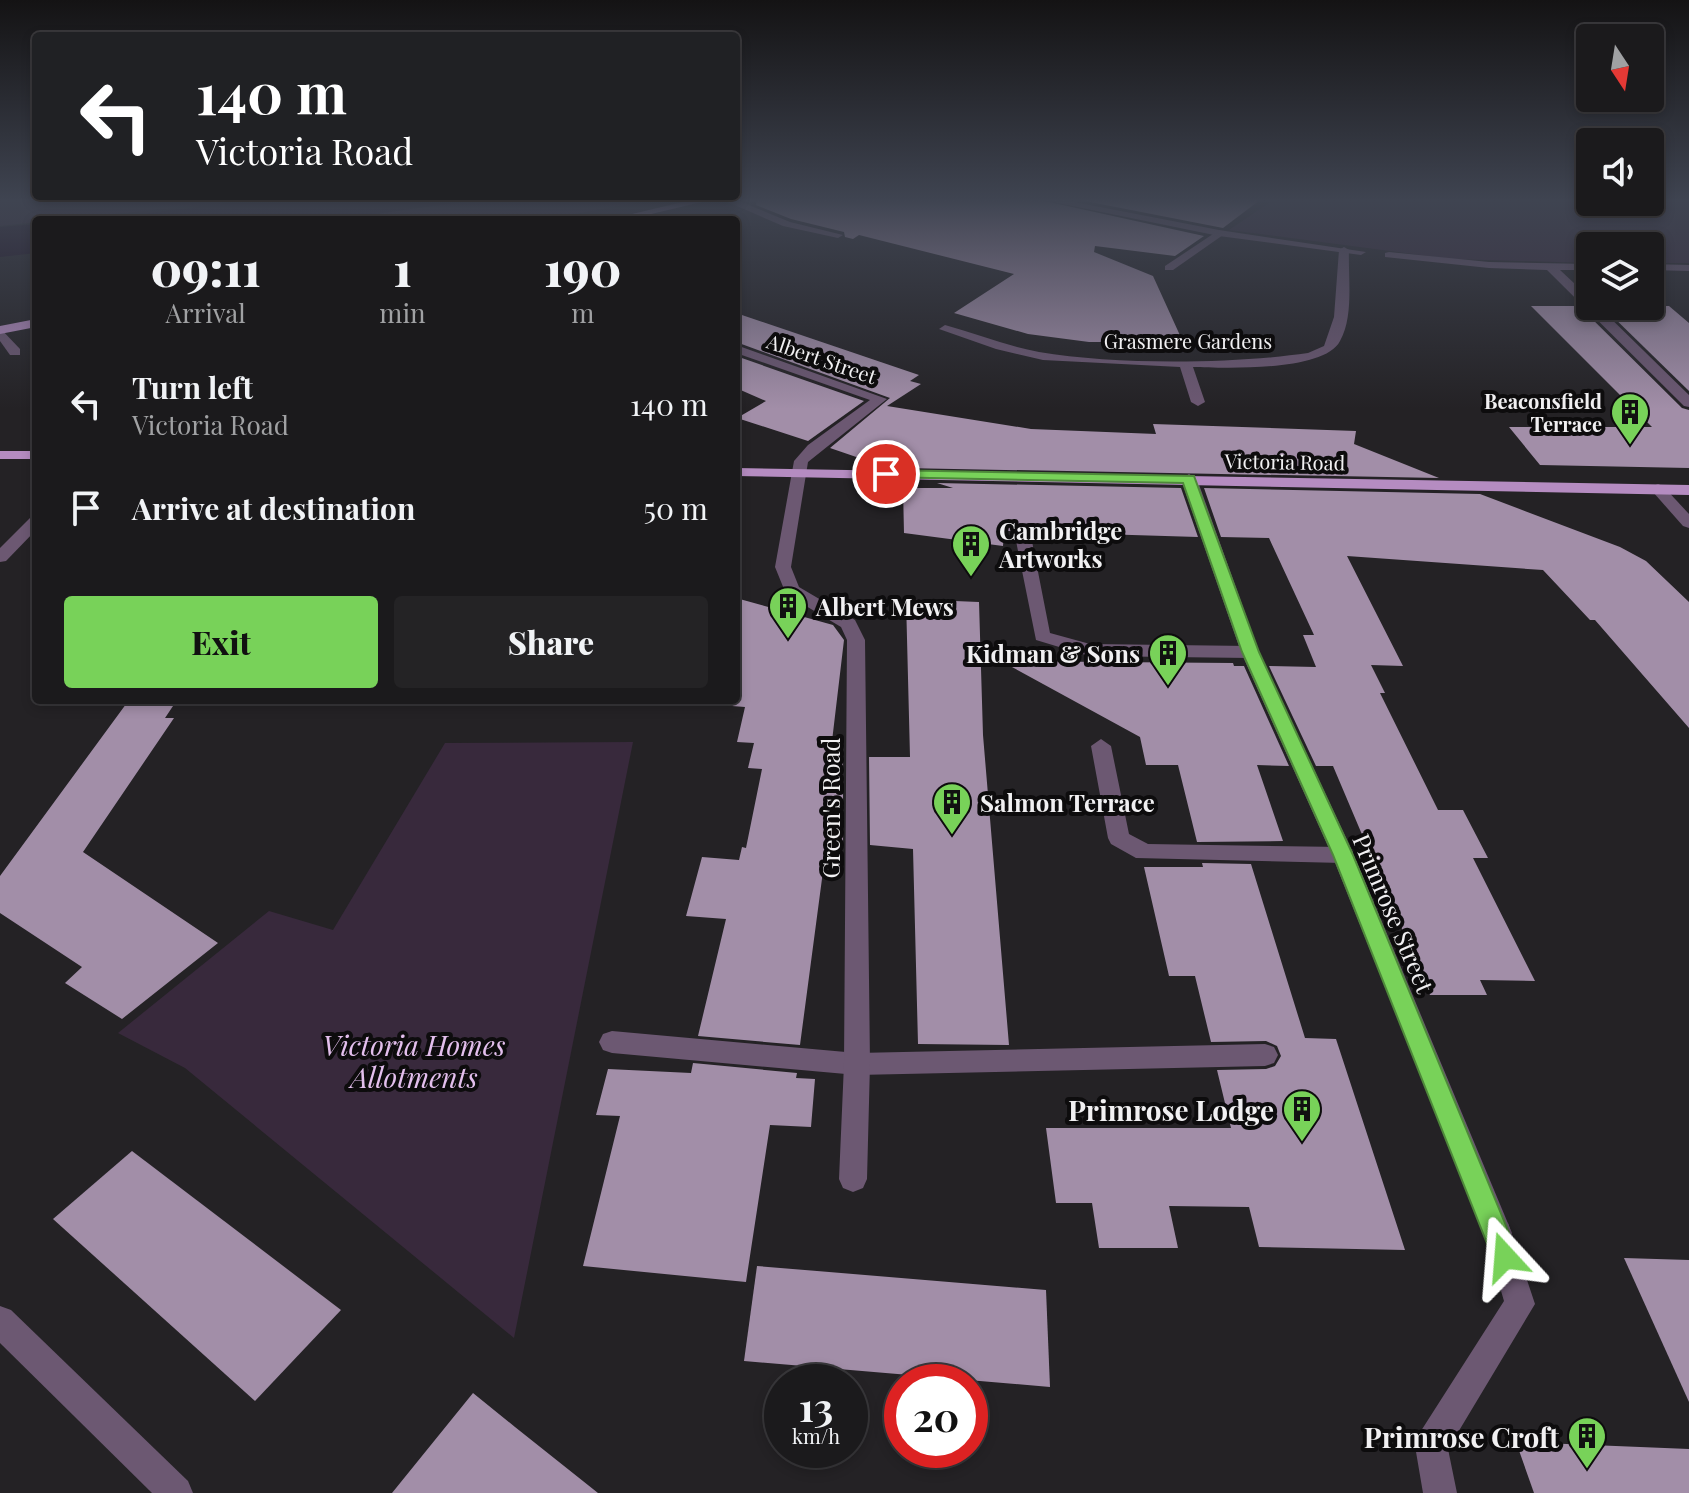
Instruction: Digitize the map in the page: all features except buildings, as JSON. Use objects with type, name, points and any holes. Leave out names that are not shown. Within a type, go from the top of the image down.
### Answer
[{"type":"main road","points":[[0,331],[32,324]]},
{"type":"main road","points":[[0,455],[32,455]]},
{"type":"main road","name":"Victoria Road","points":[[740,472],[1689,490]]},
{"type":"street","name":"Grasmere Gardens","points":[[945,329],[1057,358],[1185,363],[1295,360],[1326,351],[1338,338],[1343,270]]},
{"type":"street","points":[[1554,270],[1576,292]]},
{"type":"street","points":[[1604,320],[1689,403]]},
{"type":"street","points":[[0,331],[15,352]]},
{"type":"street","name":"Albert Street","points":[[740,350],[880,399],[813,448],[801,461],[799,473]]},
{"type":"street","points":[[1185,363],[1198,402]]},
{"type":"street","name":"Green's Road","points":[[799,473],[783,567],[792,590],[849,624],[856,640],[857,1064],[853,1179]]},
{"type":"street","name":"Primrose Street","points":[[1189,479],[1250,652],[1343,855],[1498,1233],[1520,1304],[1431,1446],[1440,1493]]},
{"type":"street","points":[[1658,489],[1689,523]]},
{"type":"street","points":[[0,557],[32,525]]},
{"type":"street","points":[[1022,531],[1042,636],[1089,650],[1250,652]]},
{"type":"street","points":[[1101,746],[1119,838],[1144,852],[1343,855]]},
{"type":"street","points":[[612,1042],[857,1064],[1265,1055]]},
{"type":"street","points":[[0,1321],[176,1493]]},
{"type":"green space","name":"Victoria Homes Allotments","points":[[633,742],[514,1338],[185,1068],[118,1033],[269,911],[333,930],[445,743]]},
{"type":"place","name":"Beaconsfield Terrace","points":[[1630,446]]},
{"type":"place","name":"Cambridge Artworks","points":[[971,578]]},
{"type":"place","name":"Albert Mews","points":[[788,640]]},
{"type":"place","name":"Kidman & Sons","points":[[1168,687]]},
{"type":"place","name":"Salmon Terrace","points":[[952,836]]},
{"type":"place","name":"Primrose Lodge","points":[[1302,1143]]},
{"type":"place","name":"Primrose Croft","points":[[1587,1470]]},
{"type":"route","points":[[886,474],[1189,479],[1250,652],[1343,855],[1498,1233],[1505,1257]]}]
